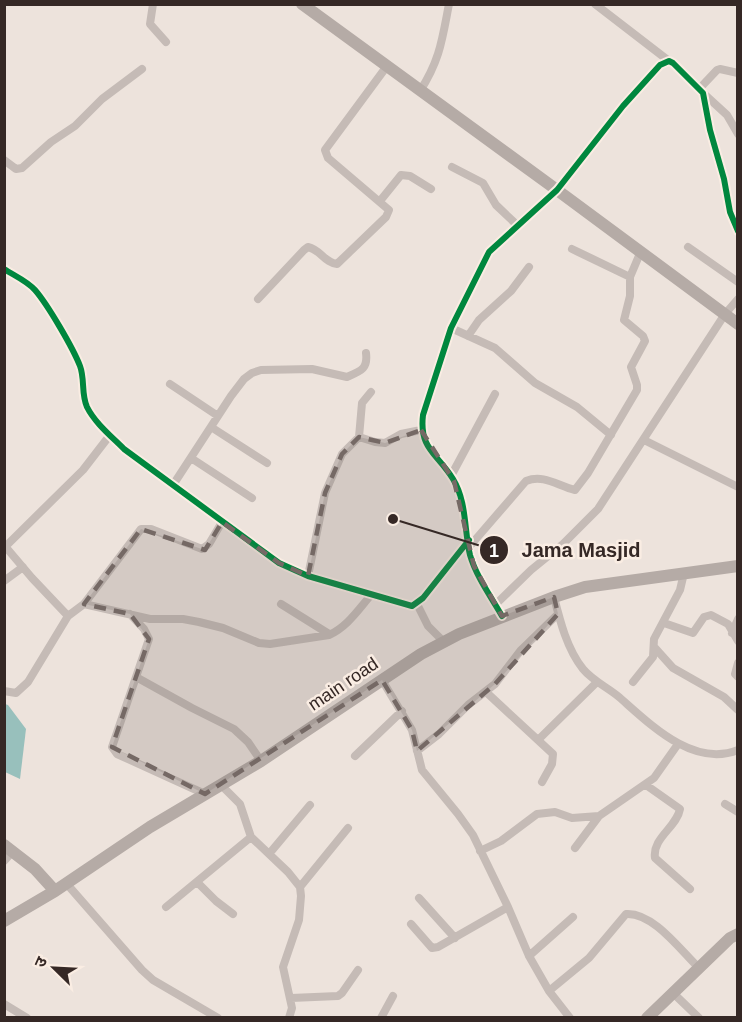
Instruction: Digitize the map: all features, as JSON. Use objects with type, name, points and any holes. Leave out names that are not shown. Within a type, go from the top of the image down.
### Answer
[{"type":"main road","points":[[302,4],[738,324]]},
{"type":"main road","name":"main road","points":[[4,921],[55,891],[150,827],[261,761],[421,654],[444,642],[502,616],[554,597],[603,584],[738,566]]},
{"type":"main road","points":[[9,848],[35,869],[55,891]]},
{"type":"main road","points":[[647,1017],[730,938],[738,934]]},
{"type":"street","points":[[153,4],[150,24],[166,42]]},
{"type":"street","points":[[420,91],[437,61],[449,4]]},
{"type":"street","points":[[595,4],[673,63],[727,115],[738,134]]},
{"type":"street","points":[[502,616],[474,566],[463,506],[451,476],[427,445],[421,430],[423,415],[451,328],[489,252],[557,190],[623,106],[660,65],[669,61]]},
{"type":"street","points":[[258,299],[308,247],[315,249],[330,263],[337,264],[386,217],[388,210],[380,201],[328,158],[325,150],[387,66]]},
{"type":"street","points":[[4,160],[16,169],[22,168],[51,142],[75,126],[102,99],[142,69]]},
{"type":"street","points":[[738,73],[717,70],[702,90],[732,219],[738,231]]},
{"type":"street","points":[[452,167],[483,183],[496,205],[517,225]]},
{"type":"street","points":[[380,201],[401,175],[410,176],[431,189]]},
{"type":"street","points":[[688,247],[738,282]]},
{"type":"street","points":[[572,249],[630,278]]},
{"type":"street","points":[[4,269],[28,284],[41,299],[81,369],[86,406],[124,449],[279,563],[308,576],[412,606],[417,604],[526,481],[533,478],[547,479],[572,490],[578,489],[637,390],[631,367],[645,341],[643,336],[624,320],[630,296],[630,278],[641,251]]},
{"type":"street","points":[[468,336],[479,320],[512,291],[529,267]]},
{"type":"street","points":[[495,605],[598,509],[725,314],[738,299]]},
{"type":"street","points":[[451,328],[495,348],[536,383],[578,407],[611,435]]},
{"type":"street","points":[[173,485],[244,379],[252,373],[261,370],[312,369],[347,377],[365,366],[368,362],[366,353]]},
{"type":"street","points":[[170,384],[218,416]]},
{"type":"street","points":[[308,576],[325,493],[342,454],[359,436],[363,404],[371,392]]},
{"type":"street","points":[[451,476],[495,394]]},
{"type":"street","points":[[211,427],[267,464]]},
{"type":"street","points":[[359,436],[385,443],[401,434],[421,430]]},
{"type":"street","points":[[68,616],[5,545],[83,470],[110,435]]},
{"type":"street","points":[[644,440],[738,487]]},
{"type":"street","points":[[191,458],[252,498]]},
{"type":"street","points":[[4,691],[16,693],[28,682],[68,616],[84,604],[141,529],[151,529],[202,549],[209,544],[222,522]]},
{"type":"street","points":[[4,581],[23,567]]},
{"type":"street","points":[[633,682],[653,657],[654,639],[680,590],[684,573]]},
{"type":"street","points":[[84,604],[150,619],[183,619],[200,622],[223,628],[259,643],[270,644],[329,635],[345,625],[371,595]]},
{"type":"street","points":[[554,597],[573,654],[597,682],[616,695],[655,729],[678,744],[718,756],[738,750]]},
{"type":"street","points":[[281,604],[329,635]]},
{"type":"street","points":[[417,604],[428,626],[444,642]]},
{"type":"street","points":[[129,614],[144,629],[149,639],[112,747],[117,754],[205,794]]},
{"type":"street","points":[[417,751],[495,684],[521,650],[558,614]]},
{"type":"street","points":[[664,623],[693,633],[704,618],[711,615],[728,624],[738,641]]},
{"type":"street","points":[[732,633],[738,619]]},
{"type":"street","points":[[654,648],[673,668],[724,697],[738,710]]},
{"type":"street","points":[[738,663],[735,674],[738,677]]},
{"type":"street","points":[[136,677],[234,729],[248,742],[261,761]]},
{"type":"street","points":[[382,680],[412,730],[422,770],[458,814],[480,851],[529,956],[549,991],[570,1017]]},
{"type":"street","points":[[538,740],[597,682]]},
{"type":"street","points":[[486,692],[553,754],[552,765],[543,782]]},
{"type":"street","points":[[355,756],[402,711]]},
{"type":"street","points":[[575,848],[599,816],[646,784],[662,769],[678,744]]},
{"type":"street","points":[[646,784],[680,809],[678,816],[658,843],[654,854],[655,858],[690,889]]},
{"type":"street","points":[[221,785],[243,809],[251,837],[288,872],[300,887],[299,920],[283,967],[291,998],[292,1008],[289,1017]]},
{"type":"street","points":[[724,804],[738,812]]},
{"type":"street","points":[[269,854],[310,805]]},
{"type":"street","points":[[480,851],[501,841],[537,814],[555,812],[572,818],[599,816]]},
{"type":"street","points":[[300,887],[348,828]]},
{"type":"street","points":[[166,907],[251,837]]},
{"type":"street","points":[[4,861],[9,848]]},
{"type":"street","points":[[197,882],[233,914]]},
{"type":"street","points":[[66,883],[153,980],[218,1017]]},
{"type":"street","points":[[418,898],[455,938]]},
{"type":"street","points":[[411,924],[432,948],[438,947],[508,907]]},
{"type":"street","points":[[549,991],[590,958],[626,914],[645,918],[659,928],[699,968]]},
{"type":"street","points":[[529,956],[573,917]]},
{"type":"street","points":[[291,998],[338,996],[358,970]]},
{"type":"street","points":[[673,993],[699,1017]]},
{"type":"street","points":[[381,1017],[393,996]]},
{"type":"street","points":[[4,1004],[27,1017]]},
{"type":"highlighted area","points":[[421,430],[454,481],[474,566],[502,616],[554,597],[558,614],[495,684],[417,751],[412,730],[382,680],[205,794],[112,747],[149,639],[130,614],[84,604],[141,529],[205,550],[222,522],[279,563],[308,576],[325,493],[342,454],[359,437],[385,443]]},
{"type":"water","points":[[5,704],[26,729],[20,779],[5,772]]},
{"type":"cycle path","points":[[502,616],[476,571],[470,555],[458,488],[447,470],[430,450],[422,426],[423,415],[451,328],[489,252],[557,190],[623,106],[660,65],[669,61],[703,93],[730,212],[738,231]]},
{"type":"cycle path","points":[[4,269],[32,287],[53,316],[80,366],[87,407],[104,429],[124,449],[279,563],[308,576],[412,606],[423,598],[469,540]]},
{"type":"place","name":"Jama Masjid","points":[[393,519]]}]
